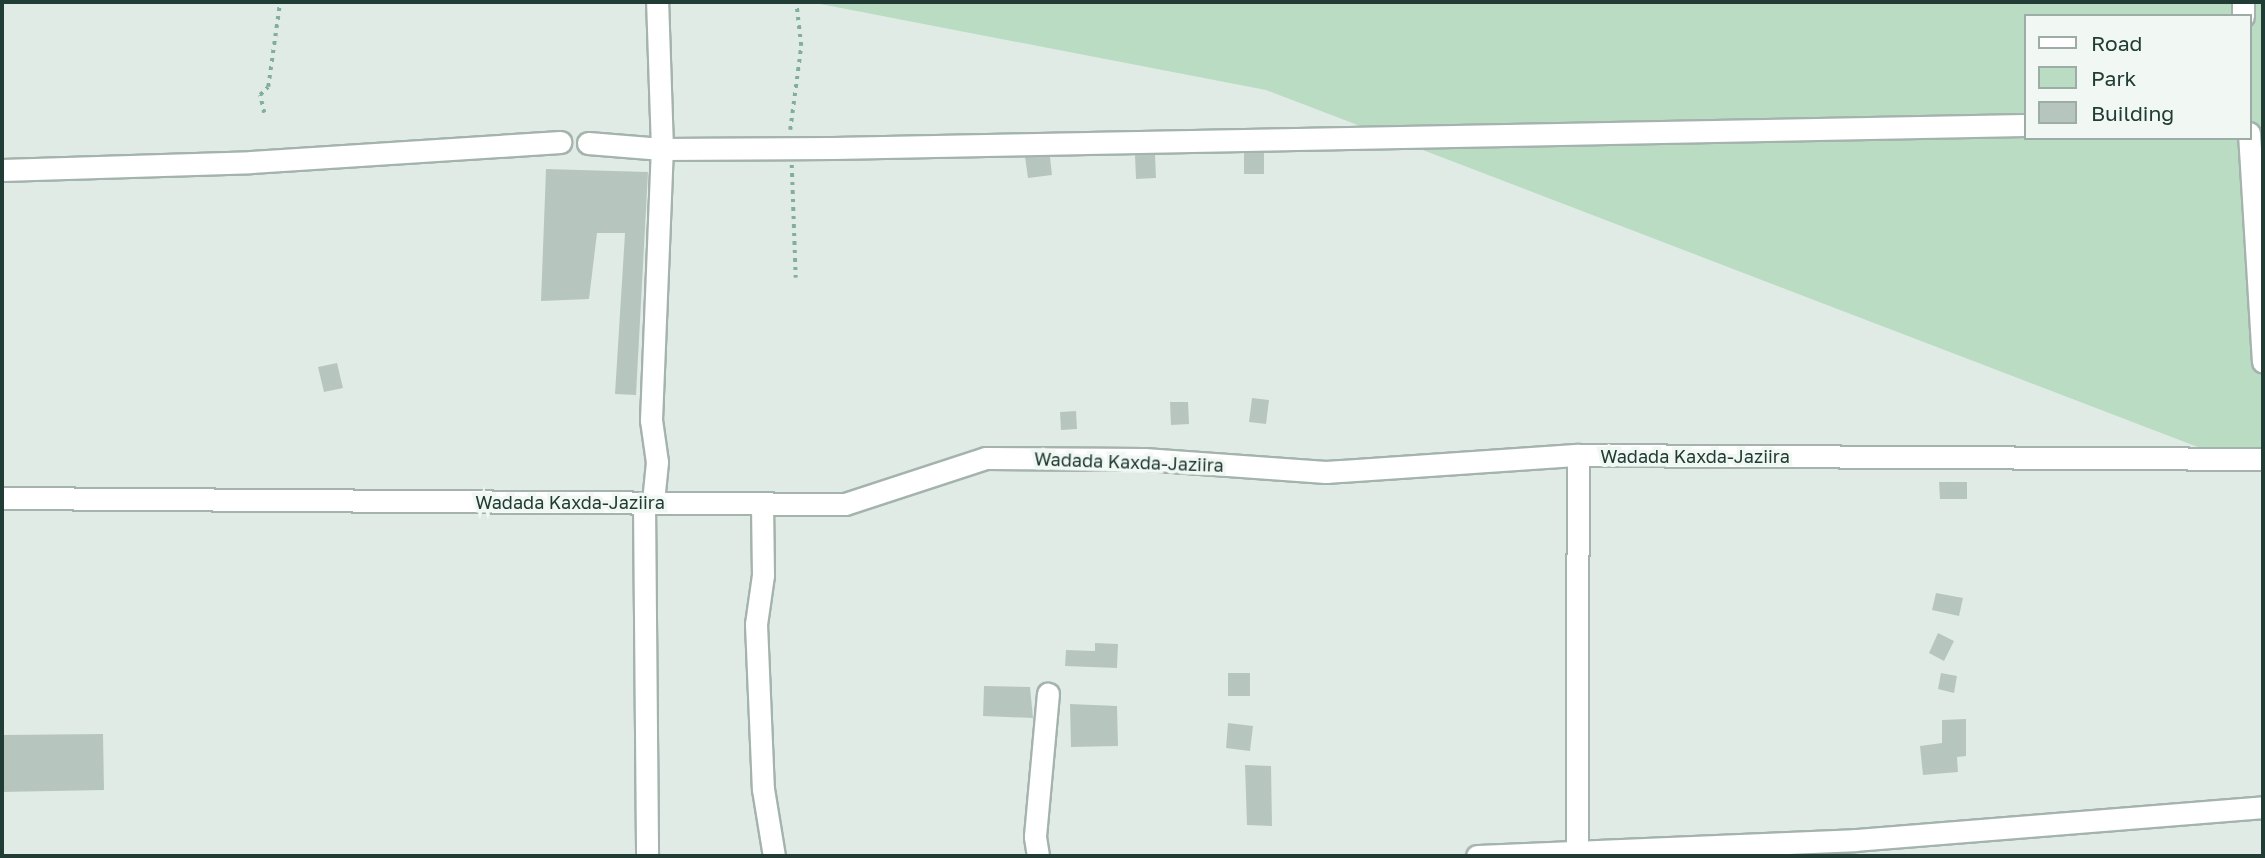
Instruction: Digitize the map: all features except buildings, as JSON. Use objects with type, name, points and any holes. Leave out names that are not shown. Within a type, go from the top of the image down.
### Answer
[{"type":"street","points":[[647,856],[648,503],[657,462],[651,420],[662,149],[657,2]]},
{"type":"street","points":[[588,143],[662,149],[2024,125]]},
{"type":"street","points":[[2249,140],[2263,362]]},
{"type":"street","points":[[2,170],[251,162],[560,142]]},
{"type":"street","points":[[1577,854],[1578,455]]},
{"type":"street","name":"Wadada Kaxda-Jaziira","points":[[2,498],[845,503],[986,458],[1144,459],[1326,472],[1578,455],[2263,459]]},
{"type":"street","points":[[762,504],[763,575],[756,624],[763,789],[774,856]]},
{"type":"street","points":[[1038,856],[1035,836],[1048,694]]},
{"type":"street","points":[[1477,856],[1577,854],[1855,840],[2263,807]]},
{"type":"path","points":[[264,113],[260,95],[268,87],[280,2]]},
{"type":"green space","points":[[810,2],[2263,2],[2263,472],[1266,90]]}]
